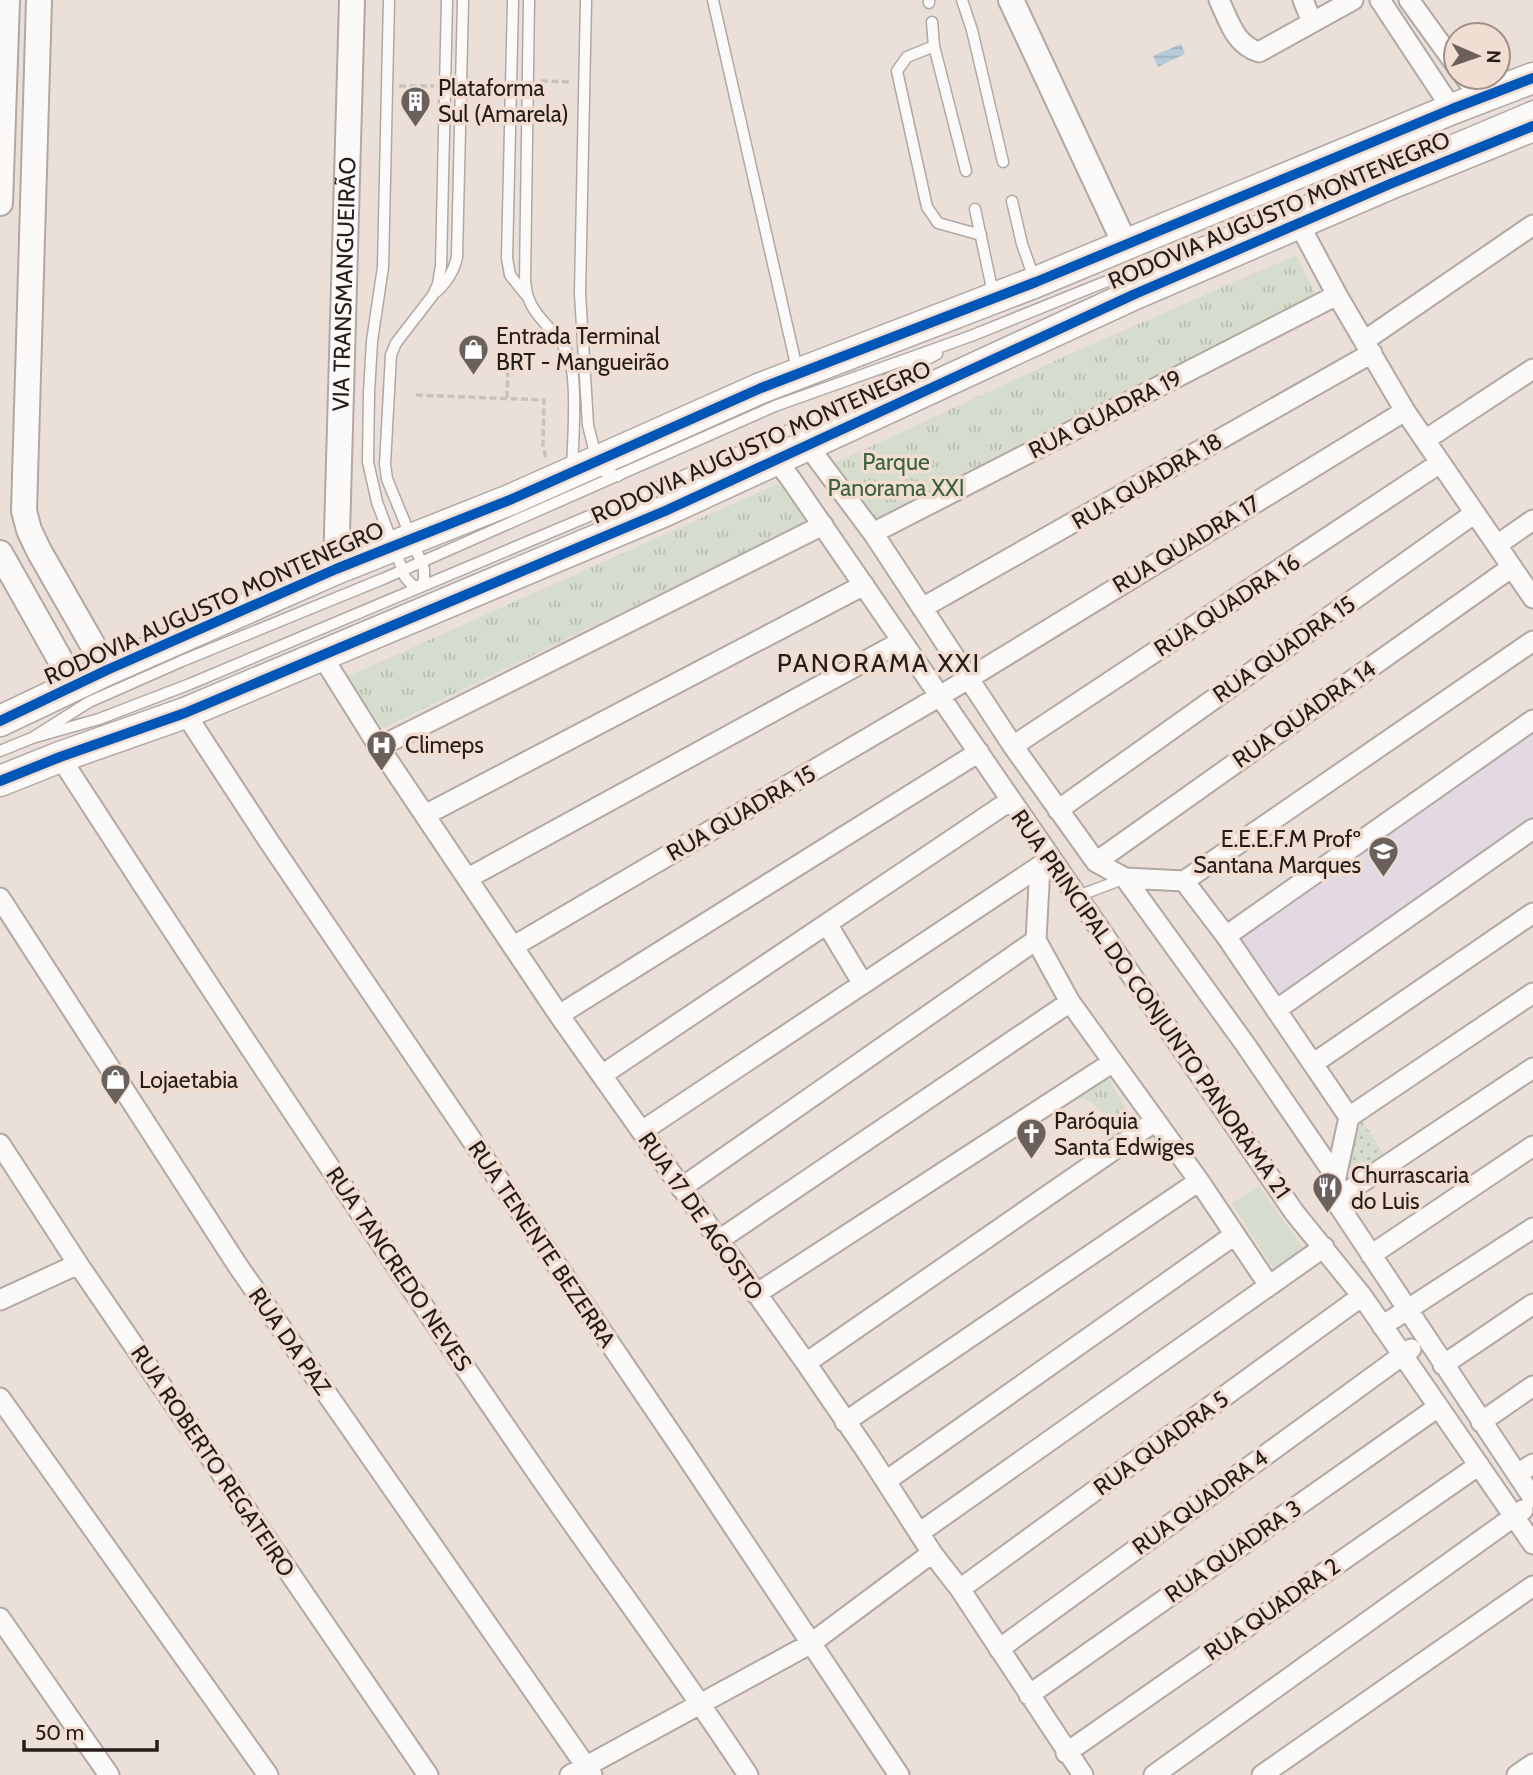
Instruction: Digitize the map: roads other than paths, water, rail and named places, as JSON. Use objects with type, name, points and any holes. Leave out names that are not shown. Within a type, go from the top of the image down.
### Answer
[{"type":"main road","name":"RODOVIA AUGUSTO MONTENEGRO","points":[[1512,82],[1533,78]]},
{"type":"main road","name":"RODOVIA AUGUSTO MONTENEGRO","points":[[0,721],[107,670],[336,569],[407,555],[588,478],[650,436],[798,373],[1126,246],[1452,109],[1470,91]]},
{"type":"main road","name":"RODOVIA AUGUSTO MONTENEGRO","points":[[0,781],[185,713],[665,511],[1135,294],[1390,184],[1533,126]]},
{"type":"street","points":[[0,204],[7,0]]},
{"type":"street","points":[[39,0],[24,511],[38,551],[107,670]]},
{"type":"street","name":"VIA TRANSMANGUEIRÃO","points":[[336,569],[352,0]]},
{"type":"street","points":[[1011,0],[1126,246]]},
{"type":"street","points":[[1219,0],[1239,40],[1259,52],[1353,0]]},
{"type":"street","points":[[1303,0],[1312,22]]},
{"type":"street","points":[[1380,0],[1452,109]]},
{"type":"street","points":[[1409,0],[1442,46]]},
{"type":"street","points":[[1299,224],[1405,411],[1533,598]]},
{"type":"street","name":"RUA QUADRA 18","points":[[922,608],[1368,347],[1533,225]]},
{"type":"street","name":"RUA QUADRA 19","points":[[873,533],[1337,295]]},
{"type":"street","points":[[1425,440],[1533,369]]},
{"type":"street","name":"RUA QUADRA 17","points":[[968,678],[1405,411]]},
{"type":"street","name":"RUA PRINCIPAL DO CONJUNTO PANORAMA 21","points":[[808,446],[873,533],[1058,810],[1096,862],[1125,878],[1245,1044],[1336,1177]]},
{"type":"street","name":"RUA PRINCIPAL DO CONJUNTO PANORAMA 21","points":[[776,460],[1011,800],[1046,862],[1078,896],[1294,1212],[1362,1296],[1533,1544]]},
{"type":"street","name":"RUA QUADRA 16","points":[[1013,746],[1440,463]]},
{"type":"street","name":"RUA QUADRA 15","points":[[1058,810],[1475,513]]},
{"type":"street","points":[[1497,545],[1533,520]]},
{"type":"street","points":[[379,747],[823,525]]},
{"type":"street","points":[[0,553],[75,686]]},
{"type":"street","name":"RUA QUADRA 14","points":[[1096,862],[1512,567]]},
{"type":"street","points":[[425,815],[864,585]]},
{"type":"street","points":[[468,878],[902,641]]},
{"type":"street","points":[[1125,878],[1184,881],[1533,641]]},
{"type":"street","name":"RUA 17 DE AGOSTO","points":[[322,656],[379,747],[559,1015],[806,1363],[1083,1775]]},
{"type":"street","name":"RUA QUADRA 15","points":[[514,946],[968,678]]},
{"type":"street","name":"RUA TENENTE BEZERRA","points":[[185,713],[899,1775]]},
{"type":"street","points":[[1226,936],[1533,720]]},
{"type":"street","points":[[559,1015],[978,752]]},
{"type":"street","name":"RUA TANCREDO NEVES","points":[[60,757],[277,1090],[748,1775]]},
{"type":"street","points":[[602,1075],[1011,800]]},
{"type":"street","points":[[1276,1010],[1533,829]]},
{"type":"street","points":[[1046,862],[1036,940],[1070,1002],[1199,1181],[1233,1236],[1268,1284]]},
{"type":"street","points":[[642,1131],[1046,862]]},
{"type":"street","points":[[1184,881],[1226,936],[1349,1117]]},
{"type":"street","name":"RUA DA PAZ","points":[[0,898],[238,1266],[503,1651],[582,1772]]},
{"type":"street","points":[[1314,1063],[1533,913]]},
{"type":"street","points":[[827,924],[863,984]]},
{"type":"street","points":[[681,1188],[1036,940]]},
{"type":"street","points":[[1154,1775],[1514,1517],[1533,1500],[1525,1469],[1481,1422],[1335,1200],[1336,1177],[1349,1117],[1533,993]]},
{"type":"street","points":[[719,1240],[1070,1002]]},
{"type":"street","points":[[756,1294],[1113,1062]]},
{"type":"street","points":[[1335,1200],[1533,1068]]},
{"type":"street","points":[[806,1363],[1154,1122]]},
{"type":"street","name":"RUA ROBERTO REGATEIRO","points":[[0,1144],[78,1264],[428,1775]]},
{"type":"street","points":[[1371,1255],[1533,1146]]},
{"type":"street","points":[[845,1422],[1199,1181]]},
{"type":"street","points":[[1382,1326],[1533,1228]]},
{"type":"street","points":[[886,1481],[1233,1236]]},
{"type":"street","points":[[919,1533],[1324,1247]]},
{"type":"street","points":[[0,1300],[78,1264]]},
{"type":"street","name":"RUA QUADRA 5","points":[[960,1589],[1362,1296]]},
{"type":"street","points":[[1443,1365],[1533,1304]]},
{"type":"street","points":[[1402,1356],[1425,1338]]},
{"type":"street","name":"RUA QUADRA 4","points":[[999,1649],[1402,1356]]},
{"type":"street","points":[[1481,1422],[1533,1386]]},
{"type":"street","points":[[0,1398],[268,1775]]},
{"type":"street","name":"RUA QUADRA 3","points":[[1029,1695],[1438,1407]]},
{"type":"street","name":"RUA QUADRA 2","points":[[1066,1753],[1479,1465]]},
{"type":"street","points":[[582,1772],[700,1703],[810,1644],[932,1553]]},
{"type":"street","points":[[1262,1775],[1533,1586]]},
{"type":"street","points":[[0,1618],[109,1775]]},
{"type":"street","points":[[1517,1775],[1533,1764]]},
{"type":"lane","points":[[389,0],[383,267],[372,341],[368,463],[377,502],[424,580],[420,587]]},
{"type":"lane","points":[[433,295],[441,266],[447,0]]},
{"type":"lane","points":[[420,587],[412,585],[405,578],[407,555],[387,479],[385,464],[388,368],[396,343],[445,283],[454,269],[457,257],[463,0]]},
{"type":"lane","points":[[513,0],[507,258],[510,275],[561,341],[569,357],[574,432],[588,478]]},
{"type":"lane","points":[[529,0],[525,281],[529,299]]},
{"type":"lane","points":[[586,0],[580,293],[589,425],[588,478]]},
{"type":"lane","points":[[713,0],[798,373]]},
{"type":"lane","points":[[962,0],[972,30],[1003,162]]},
{"type":"lane","points":[[932,22],[934,46],[966,171]]},
{"type":"lane","points":[[934,46],[907,57],[897,71],[927,207],[938,223],[981,235]]},
{"type":"lane","points":[[588,478],[775,406],[971,336],[1533,106]]},
{"type":"lane","points":[[1012,201],[1022,244],[1036,282]]},
{"type":"lane","points":[[975,209],[993,297]]},
{"type":"lane","points":[[0,751],[32,738],[99,719],[190,684],[783,433],[971,336]]},
{"type":"lane","points":[[32,738],[89,702],[407,555]]},
{"type":"lane","points":[[1078,896],[1125,878]]},
{"type":"water","points":[[1181,44],[1185,54],[1158,67],[1153,56]]},
{"type":"place","name":"Plataforma Sul (Amarela)","points":[[415,128]]},
{"type":"place","name":"Entrada Terminal BRT - Mangueirão","points":[[473,376]]},
{"type":"place","name":"Climeps","points":[[382,772]]},
{"type":"place","name":"E.E.E.F.M Profº Santana Marques","points":[[1384,879]]},
{"type":"place","name":"Lojaetabia","points":[[116,1107]]},
{"type":"place","name":"Paróquia Santa Edwiges","points":[[1031,1161]]},
{"type":"place","name":"Churrascaria do Luis","points":[[1328,1215]]},
{"type":"district","name":"PANORAMA XXI","points":[[879,663]]},
{"type":"park label","name":"Parque Panorama XXI","points":[[896,475]]}]
